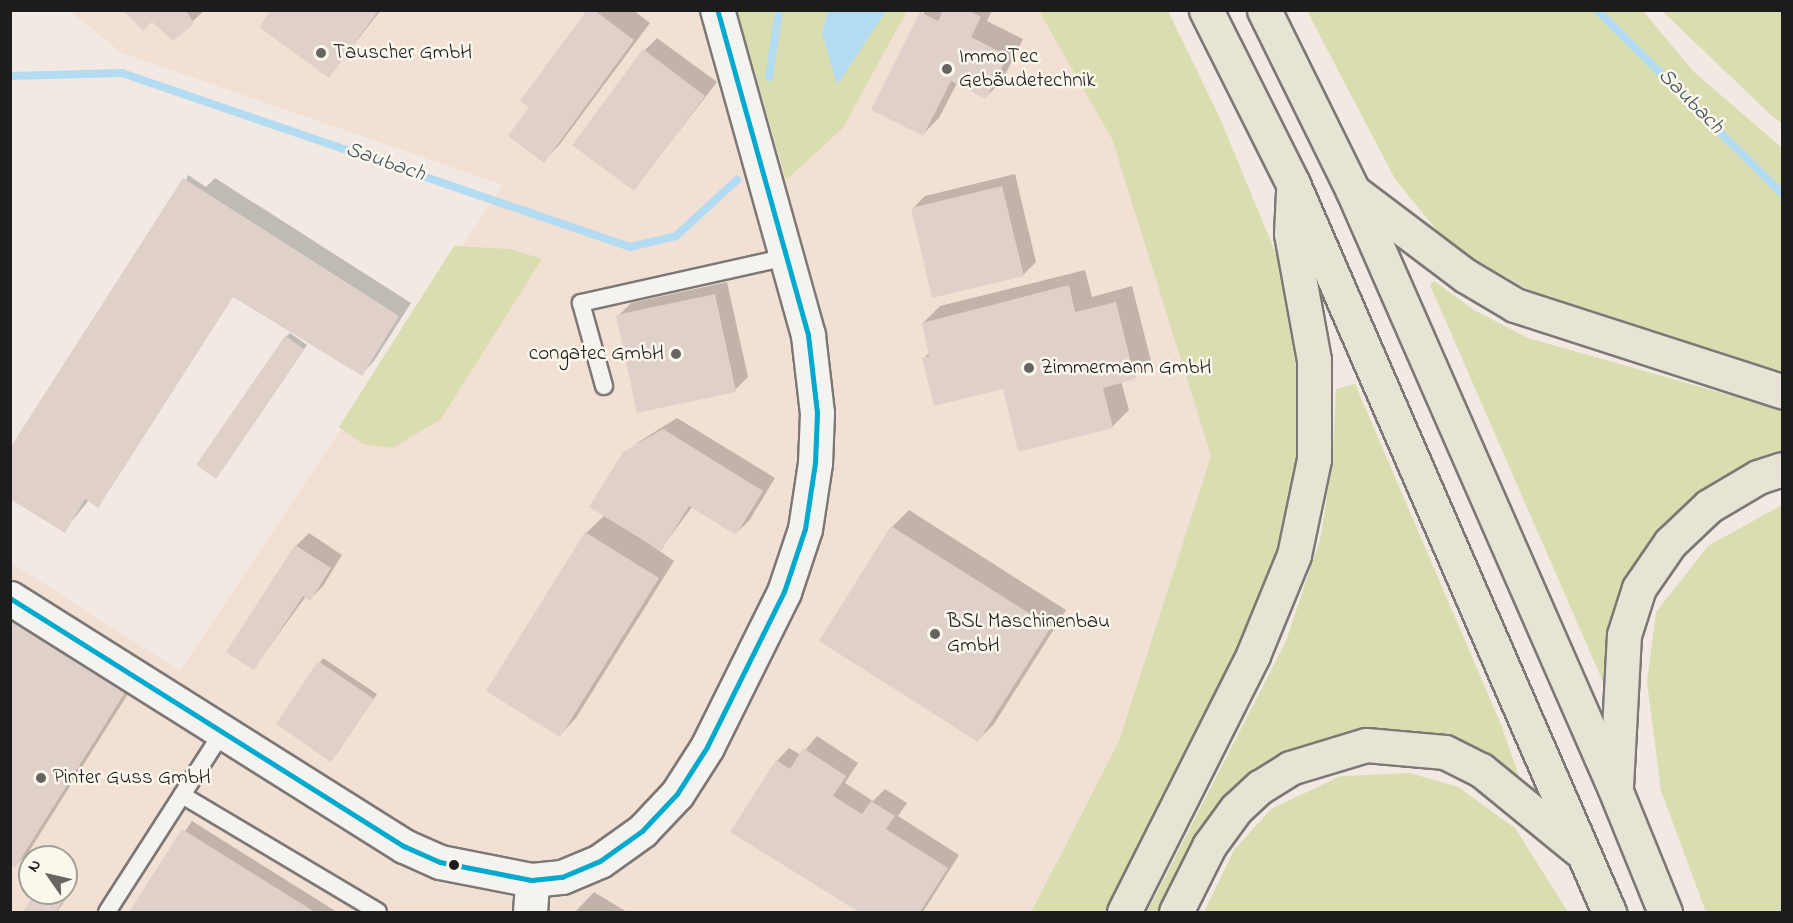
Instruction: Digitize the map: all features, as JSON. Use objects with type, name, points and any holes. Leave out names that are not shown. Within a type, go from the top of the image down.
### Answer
[{"type":"highway","points":[[1206,10],[1293,184],[1609,912]]},
{"type":"highway","points":[[1264,10],[1352,189],[1616,789],[1665,912]]},
{"type":"highway","points":[[1124,912],[1253,655],[1294,555],[1314,459],[1314,360],[1291,234],[1293,184]]},
{"type":"highway","points":[[1352,189],[1466,276],[1515,305],[1571,326],[1782,391]]},
{"type":"highway","points":[[1616,789],[1624,635],[1639,588],[1670,543],[1709,507],[1758,477],[1782,469]]},
{"type":"highway","points":[[1176,912],[1209,846],[1236,809],[1260,787],[1290,768],[1366,745],[1445,752],[1490,777],[1584,854]]},
{"type":"street","points":[[10,598],[404,846],[440,862],[532,880],[562,877],[600,861],[642,831],[677,794],[707,747],[784,592],[805,529],[817,413],[808,335],[717,10]]},
{"type":"street","points":[[530,912],[532,880]]},
{"type":"lane","points":[[604,386],[581,303],[786,256]]},
{"type":"lane","points":[[107,912],[222,733]]},
{"type":"lane","points":[[182,795],[378,912]]},
{"type":"shaded area","points":[[70,11],[737,11],[786,179],[843,128],[907,11],[1039,11],[1112,139],[1211,456],[1119,741],[1030,912],[11,912],[10,562],[180,671],[503,185],[122,53]]},
{"type":"green space","points":[[737,11],[907,11],[843,128],[786,180]]},
{"type":"green space","points":[[1039,11],[1168,11],[1219,116],[1277,256],[1298,378],[1297,458],[1272,569],[1220,687],[1106,912],[1031,912],[1119,741],[1211,456],[1112,139]]},
{"type":"green space","points":[[1307,11],[1643,11],[1694,72],[1782,148],[1782,371],[1647,333],[1538,295],[1448,244],[1395,179]]},
{"type":"green space","points":[[1662,11],[1782,11],[1782,124],[1771,115]]},
{"type":"green space","points":[[454,246],[510,249],[542,259],[441,419],[393,448],[363,444],[339,427]]},
{"type":"green space","points":[[1434,281],[1474,310],[1528,338],[1782,410],[1782,462],[1681,522],[1610,680],[1604,684],[1430,285]]},
{"type":"green space","points":[[1355,384],[1502,727],[1519,777],[1483,754],[1350,735],[1306,746],[1263,769],[1163,912],[1147,912],[1286,641],[1321,536],[1333,454],[1336,389]]},
{"type":"green space","points":[[1782,505],[1782,912],[1706,912],[1661,791],[1647,682],[1656,612],[1708,546]]},
{"type":"green space","points":[[1410,773],[1458,787],[1515,828],[1568,912],[1204,912],[1234,850],[1271,809],[1341,776]]},
{"type":"water","points":[[828,11],[886,11],[837,85],[822,33]]},
{"type":"building","points":[[123,10],[186,10],[194,24],[173,41],[152,22],[143,31]]},
{"type":"building","name":"Tauscher GmbH","points":[[271,10],[379,10],[329,78],[259,27]]},
{"type":"building","points":[[587,10],[594,10],[634,40],[544,163],[508,136],[529,107],[520,101]]},
{"type":"building","name":"ImmoTec Gebäudetechnik","points":[[943,10],[968,10],[981,17],[971,37],[1008,56],[986,99],[951,81],[923,136],[871,110],[920,12],[938,21]]},
{"type":"building","points":[[643,49],[705,96],[634,191],[572,145]]},
{"type":"building","points":[[183,178],[399,316],[362,376],[233,297],[98,508],[85,499],[65,533],[10,499],[10,448]]},
{"type":"building","points":[[1002,186],[1024,276],[932,298],[911,208]]},
{"type":"building","name":"Zimmermann GmbH","points":[[1069,285],[1075,312],[1116,302],[1135,379],[1103,388],[1113,428],[1018,452],[1003,389],[934,406],[922,358],[929,356],[922,323]]},
{"type":"building","name":"congatec GmbH","points":[[715,294],[736,392],[637,413],[616,315]]},
{"type":"building","points":[[285,336],[304,349],[216,479],[196,465]]},
{"type":"building","points":[[663,429],[763,491],[736,535],[689,506],[661,551],[589,507],[623,452]]},
{"type":"building","name":"BSL Maschinenbau GmbH","points":[[891,526],[1051,627],[978,742],[819,641]]},
{"type":"building","points":[[585,532],[659,578],[560,737],[486,691]]},
{"type":"building","points":[[295,545],[331,568],[310,601],[303,596],[254,670],[226,652]]},
{"type":"building","name":"Pinter Guss GmbH","points":[[10,618],[126,691],[29,845],[18,845],[18,863],[15,868],[10,865]]},
{"type":"building","points":[[318,661],[374,699],[331,762],[276,724]]},
{"type":"building","points":[[803,748],[846,776],[833,796],[862,814],[871,801],[895,816],[886,829],[948,868],[920,912],[859,912],[730,832],[776,760],[790,769]]},
{"type":"building","points":[[182,829],[315,912],[129,912]]},
{"type":"building","points":[[27,905],[60,905],[56,912],[23,912]]},
{"type":"waterway","name":"Saubach","points":[[769,77],[779,10]]},
{"type":"waterway","name":"Saubach","points":[[1597,10],[1782,194]]},
{"type":"waterway","name":"Saubach","points":[[10,76],[122,73],[630,247],[676,236],[737,180]]},
{"type":"transit line","points":[[10,598],[404,846],[440,862],[532,880],[562,877],[600,861],[642,831],[677,794],[707,747],[784,592],[805,529],[815,463],[817,413],[808,335],[717,10]]},
{"type":"place","name":"Tauscher GmbH","points":[[321,53]]},
{"type":"place","name":"ImmoTec Gebäudetechnik","points":[[947,69]]},
{"type":"place","name":"congatec GmbH","points":[[676,354]]},
{"type":"place","name":"Zimmermann GmbH","points":[[1029,368]]},
{"type":"place","name":"BSL Maschinenbau GmbH","points":[[935,634]]},
{"type":"place","name":"Pinter Guss GmbH","points":[[41,778]]}]
